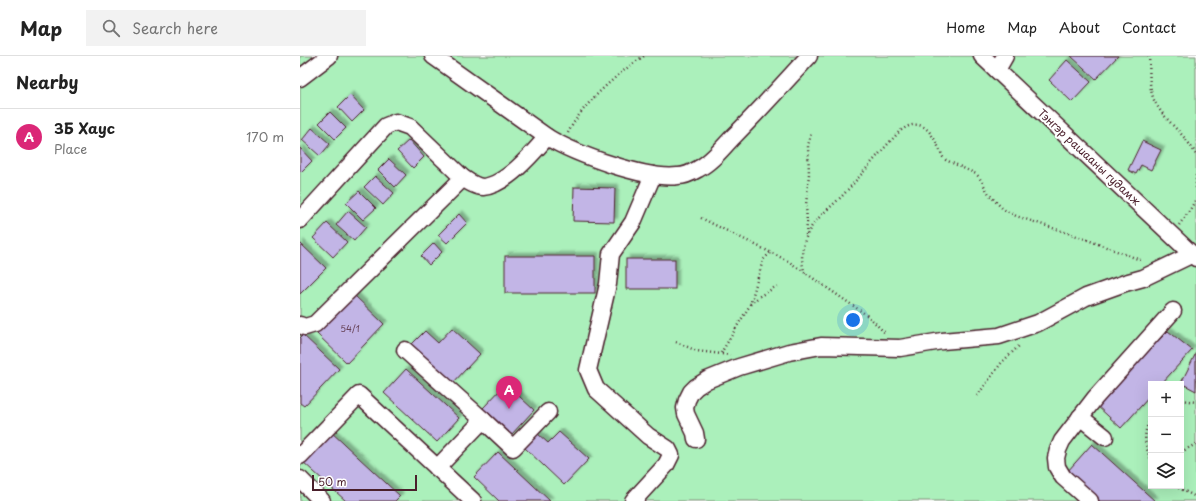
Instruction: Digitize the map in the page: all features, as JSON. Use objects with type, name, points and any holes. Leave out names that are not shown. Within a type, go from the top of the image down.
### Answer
[{"type":"street","points":[[300,78],[329,56]]},
{"type":"street","points":[[433,56],[562,146],[607,163],[653,175],[678,176],[698,169],[714,156],[809,56]]},
{"type":"street","name":"Тэнгэр рашааны гудамж","points":[[982,56],[1194,256]]},
{"type":"street","points":[[997,70],[1005,56]]},
{"type":"street","points":[[300,220],[386,126],[396,122],[410,127],[463,178],[473,185],[483,187],[496,183],[523,165],[548,137]]},
{"type":"street","points":[[633,501],[666,465],[671,455],[668,449],[648,436],[596,389],[588,370],[608,284],[611,254],[633,222],[653,175]]},
{"type":"street","points":[[300,325],[305,327],[315,324],[463,178]]},
{"type":"street","points":[[696,439],[685,408],[691,392],[706,380],[739,366],[789,352],[821,346],[900,348],[942,341],[999,336],[1038,323],[1086,297],[1143,278],[1194,256]]},
{"type":"street","points":[[1090,501],[1063,477],[1057,467],[1056,458],[1062,441],[1094,398],[1173,311]]},
{"type":"street","points":[[405,350],[514,448],[548,412]]},
{"type":"street","points":[[300,456],[359,395],[473,501]]},
{"type":"street","points":[[1080,417],[1105,437]]},
{"type":"street","points":[[437,468],[483,420]]},
{"type":"street","points":[[300,479],[322,501]]},
{"type":"path","points":[[562,146],[571,126],[589,104],[610,82],[644,56]]},
{"type":"path","points":[[1149,56],[1150,84],[1154,98],[1160,110],[1190,143],[1196,155]]},
{"type":"path","points":[[805,240],[814,223],[843,195],[899,132],[904,128],[916,124],[925,127],[932,134],[943,157],[946,160],[980,177],[989,194],[1003,209],[1025,220],[1077,236],[1145,261]]},
{"type":"path","points":[[805,273],[802,258],[807,223],[806,205],[808,146],[811,134]]},
{"type":"path","points":[[1196,175],[1196,190]]},
{"type":"path","points":[[1172,234],[1190,210],[1196,199]]},
{"type":"path","points":[[701,218],[788,261],[868,316],[900,348]]},
{"type":"path","points":[[721,353],[750,305],[763,260],[770,253]]},
{"type":"path","points":[[750,305],[760,296],[778,286]]},
{"type":"path","points":[[676,342],[697,351],[735,355]]},
{"type":"path","points":[[977,396],[1002,362],[1023,342]]},
{"type":"path","points":[[1184,400],[1196,402]]},
{"type":"path","points":[[1148,426],[1145,439],[1148,450]]},
{"type":"path","points":[[1184,450],[1196,444]]},
{"type":"path","points":[[1181,489],[1196,497]]},
{"type":"green space","points":[[300,56],[1196,56],[1196,501],[300,501]]},
{"type":"building","points":[[1071,56],[1118,56],[1096,79]]},
{"type":"building","points":[[1067,60],[1091,82],[1072,102],[1049,80]]},
{"type":"building","points":[[350,95],[364,110],[352,122],[338,107]]},
{"type":"building","points":[[330,112],[346,128],[335,139],[319,123]]},
{"type":"building","points":[[312,128],[330,144],[320,156],[302,140]]},
{"type":"building","points":[[409,140],[424,157],[413,168],[397,151]]},
{"type":"building","points":[[1142,141],[1161,150],[1151,170],[1141,165],[1136,174],[1128,170]]},
{"type":"building","points":[[300,148],[312,161],[301,172],[300,171]]},
{"type":"building","points":[[389,159],[406,175],[395,187],[378,170]]},
{"type":"building","points":[[375,176],[394,193],[383,205],[364,187]]},
{"type":"building","points":[[574,187],[615,188],[614,222],[573,221]]},
{"type":"building","points":[[359,191],[376,208],[363,220],[346,203]]},
{"type":"building","points":[[348,211],[366,227],[354,241],[336,225]]},
{"type":"building","points":[[459,214],[467,223],[447,243],[438,235]]},
{"type":"building","points":[[327,223],[347,242],[333,257],[313,238]]},
{"type":"building","points":[[300,243],[326,268],[300,294]]},
{"type":"building","points":[[434,243],[442,252],[429,265],[421,256]]},
{"type":"building","points":[[505,256],[595,256],[595,293],[505,293]]},
{"type":"building","points":[[626,259],[675,259],[675,289],[626,289]]},
{"type":"building","points":[[353,294],[384,324],[347,363],[316,333]]},
{"type":"building","points":[[452,328],[480,354],[452,384],[411,345],[425,331],[438,343]]},
{"type":"building","points":[[1168,331],[1192,350],[1164,381],[1148,381],[1148,398],[1121,428],[1095,404]]},
{"type":"building","points":[[303,335],[339,369],[304,406],[300,403],[300,338]]},
{"type":"building","points":[[1196,355],[1196,391],[1184,385],[1184,381],[1182,381]]},
{"type":"building","points":[[406,369],[459,418],[437,442],[384,393]]},
{"type":"building","points":[[506,384],[534,410],[511,435],[483,408]]},
{"type":"building","points":[[330,431],[400,496],[395,501],[346,501],[302,461]]},
{"type":"building","points":[[559,432],[589,459],[564,485],[525,448],[538,434],[548,443]]},
{"type":"building","points":[[1092,444],[1155,501],[1099,501],[1067,472]]},
{"type":"building","points":[[498,452],[550,501],[499,501],[474,477]]},
{"type":"place","name":"3Б Хаус","points":[[509,409]]}]
